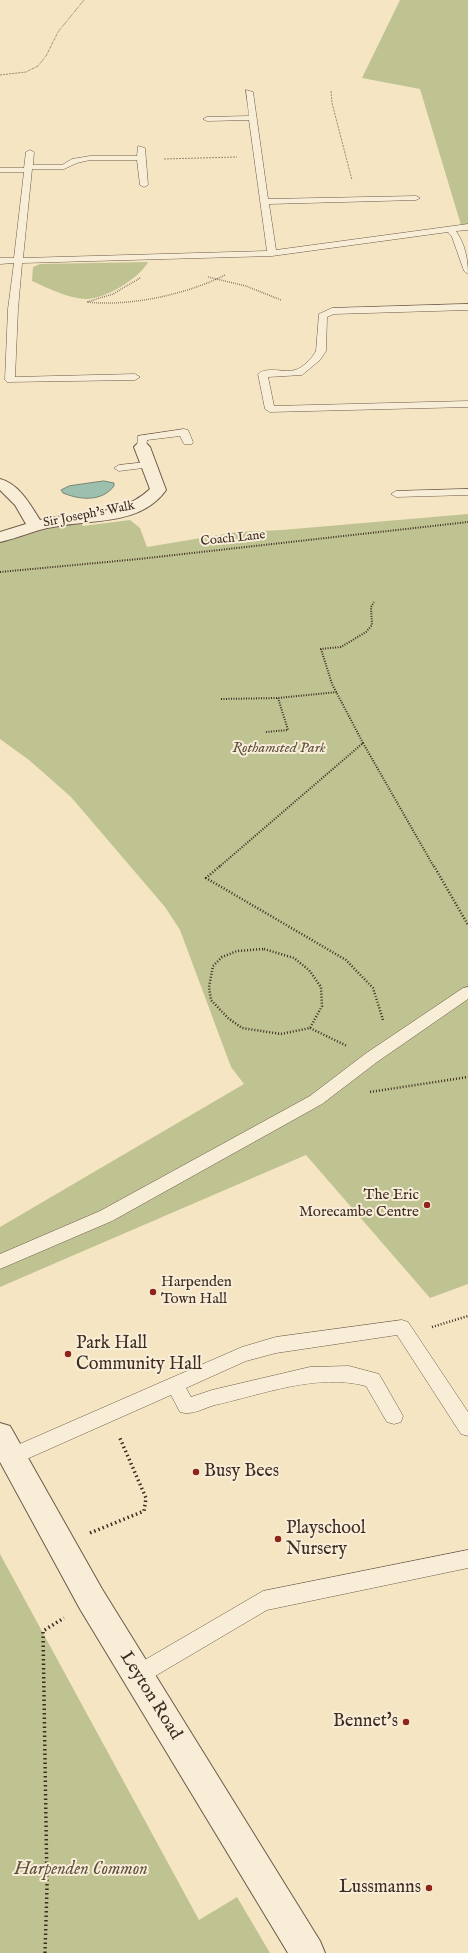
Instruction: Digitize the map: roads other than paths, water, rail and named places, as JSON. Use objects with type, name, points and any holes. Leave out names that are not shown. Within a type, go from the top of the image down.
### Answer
[{"type":"street","name":"Sir Joseph's Walk","points":[[0,537],[35,526],[130,510],[143,504],[158,490],[156,478],[147,465],[142,447]]},
{"type":"street","name":"Sir Joseph's Walk","points":[[0,484],[7,487],[35,526]]},
{"type":"street","name":"Leyton Road","points":[[6,1445],[91,1599],[305,1951]]},
{"type":"lane","points":[[249,92],[254,118],[272,253]]},
{"type":"lane","points":[[207,119],[254,118]]},
{"type":"lane","points":[[141,148],[144,185]]},
{"type":"lane","points":[[30,152],[12,316],[10,380],[135,377]]},
{"type":"lane","points":[[0,170],[64,167],[75,161],[90,158],[141,158]]},
{"type":"lane","points":[[265,202],[416,198]]},
{"type":"lane","points":[[0,261],[251,255],[468,227]]},
{"type":"lane","points":[[450,229],[456,237],[468,271]]},
{"type":"lane","points":[[468,307],[332,311],[322,316],[321,351],[317,358],[299,373],[263,374],[270,409],[468,404]]},
{"type":"lane","points":[[0,316],[12,316]]},
{"type":"lane","points":[[142,447],[142,438],[165,434],[184,432],[188,442]]},
{"type":"lane","points":[[119,468],[147,465]]},
{"type":"lane","points":[[396,494],[468,492]]},
{"type":"lane","points":[[0,1262],[106,1216],[316,1100],[371,1058],[468,992]]},
{"type":"lane","points":[[6,1445],[109,1414],[242,1355],[276,1345],[402,1326],[468,1428]]},
{"type":"lane","points":[[174,1384],[187,1406],[212,1398],[310,1375],[349,1374],[372,1380],[394,1416]]},
{"type":"lane","points":[[138,1675],[263,1600],[468,1559]]},
{"type":"place","name":"The Eric Morecambe Centre","points":[[427,1205]]},
{"type":"place","name":"Harpenden Town Hall","points":[[153,1292]]},
{"type":"place","name":"Park Hall Community Hall","points":[[68,1354]]},
{"type":"place","name":"Busy Bees","points":[[196,1472]]},
{"type":"place","name":"Playschool Nursery","points":[[278,1539]]},
{"type":"place","name":"Bennet's","points":[[406,1722]]},
{"type":"place","name":"Lussmanns","points":[[429,1888]]},
{"type":"park label","name":"Rothamsted Park","points":[[279,749]]},
{"type":"park label","name":"Harpenden Common","points":[[81,1870]]}]
